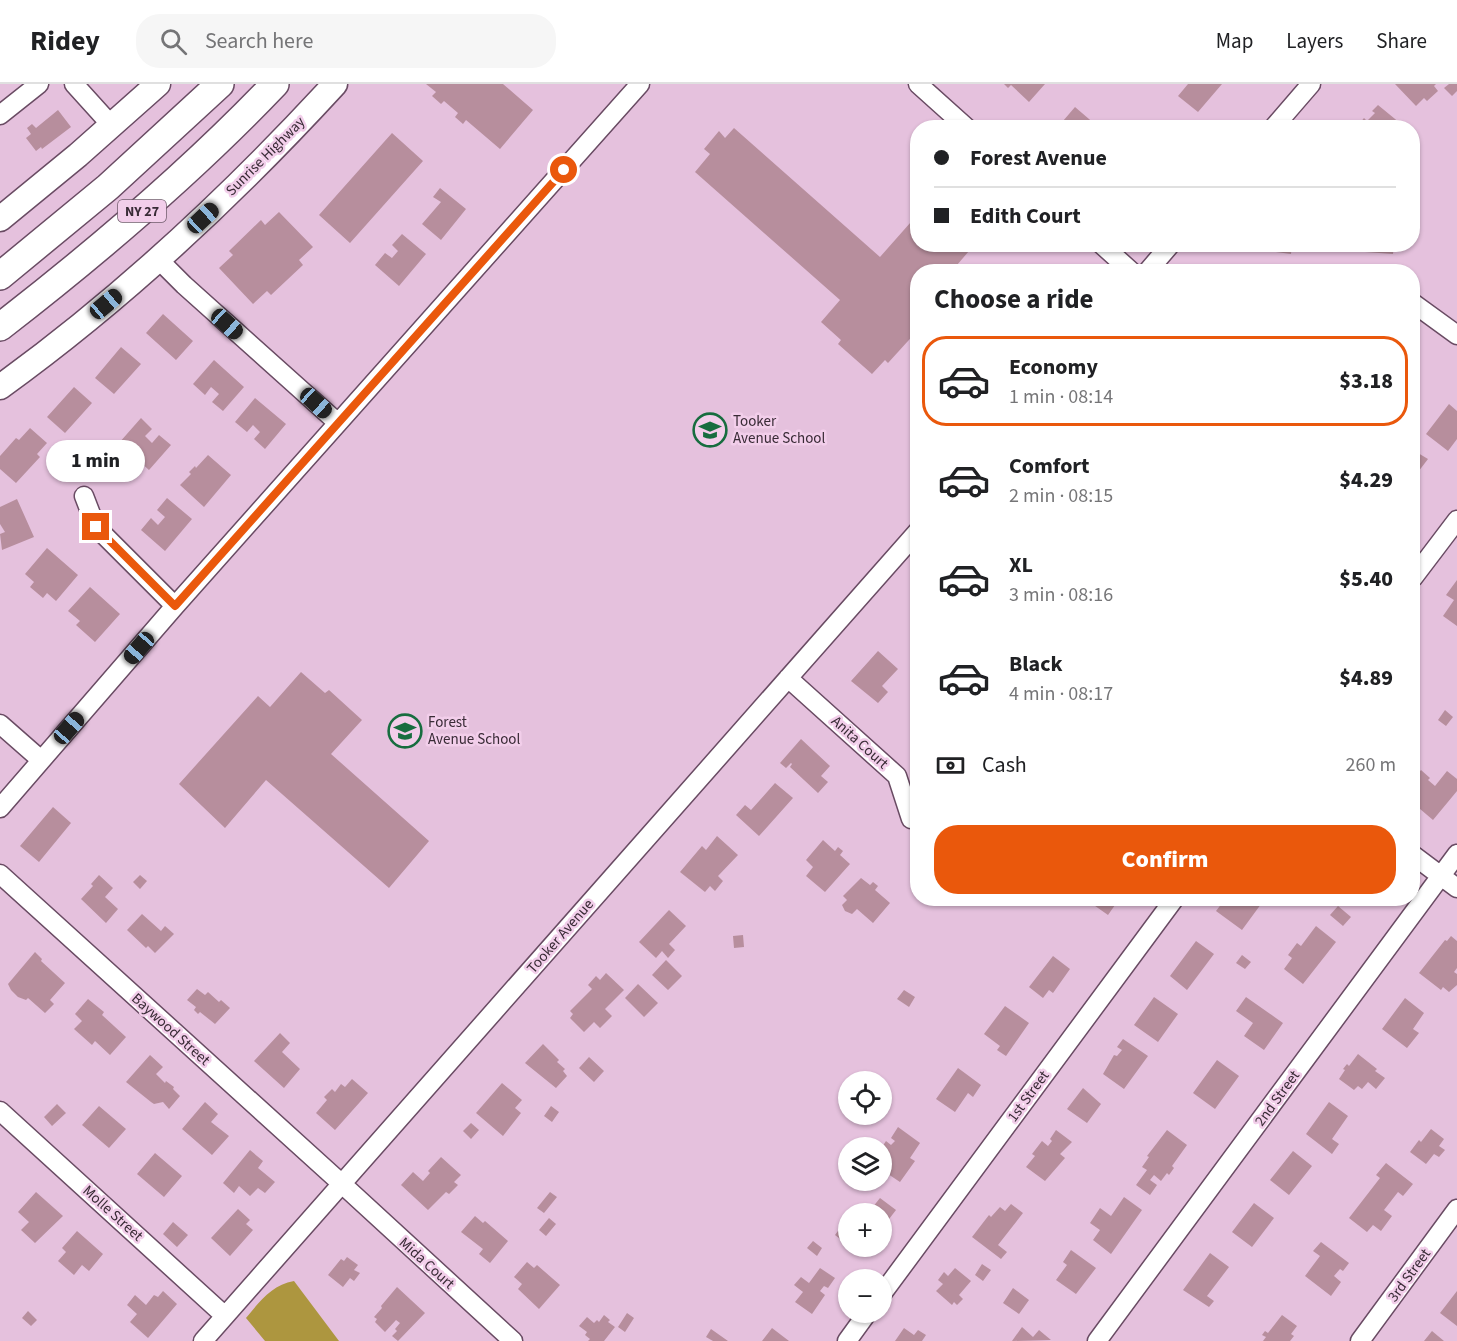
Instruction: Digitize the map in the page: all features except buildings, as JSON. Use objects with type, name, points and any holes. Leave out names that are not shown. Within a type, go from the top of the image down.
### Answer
[{"type":"highway","name":"NY 27","points":[[0,276],[116,181],[220,84]]},
{"type":"highway","name":"NY 27","points":[[0,327],[129,222],[218,141],[275,84]]},
{"type":"main road","points":[[0,219],[112,126],[158,84]]},
{"type":"main road","name":"Sunrise Highway","points":[[0,387],[82,324],[159,260],[264,160],[335,84]]},
{"type":"street","points":[[0,115],[39,84]]},
{"type":"street","points":[[74,84],[112,126]]},
{"type":"street","points":[[0,808],[175,606],[640,84]]},
{"type":"street","points":[[918,84],[958,120]]},
{"type":"street","points":[[1280,120],[1311,84]]},
{"type":"street","points":[[1110,252],[1123,264]]},
{"type":"street","points":[[1154,264],[1164,252]]},
{"type":"street","points":[[159,260],[338,423]]},
{"type":"street","points":[[1420,308],[1457,335]]},
{"type":"street","points":[[84,496],[96,527],[175,606]]},
{"type":"street","points":[[1420,569],[1457,520]]},
{"type":"street","name":"Tooker Avenue","points":[[203,1341],[910,540]]},
{"type":"street","name":"Anita Court","points":[[788,678],[897,776],[910,816]]},
{"type":"street","points":[[0,724],[41,760]]},
{"type":"street","name":"2nd Street","points":[[1420,904],[1457,854]]},
{"type":"street","points":[[1420,860],[1457,888]]},
{"type":"street","name":"Baywood Street","points":[[0,874],[342,1184]]},
{"type":"street","name":"1st Street","points":[[892,1280],[1169,906]]},
{"type":"street","name":"2nd Street","points":[[1097,1341],[1419,906]]},
{"type":"street","name":"Molle Street","points":[[0,1111],[225,1316]]},
{"type":"street","name":"Mida Court","points":[[342,1184],[513,1341]]},
{"type":"street","name":"3rd Street","points":[[1360,1341],[1457,1209]]},
{"type":"street","points":[[847,1341],[860,1323]]},
{"type":"shaded area","points":[[294,1281],[339,1341],[265,1341],[246,1318],[273,1290]]},
{"type":"place","name":"Tooker Avenue School","points":[[710,430]]},
{"type":"place","name":"Forest Avenue School","points":[[405,731]]},
{"type":"route","points":[[96,527],[175,606],[564,170]]}]
